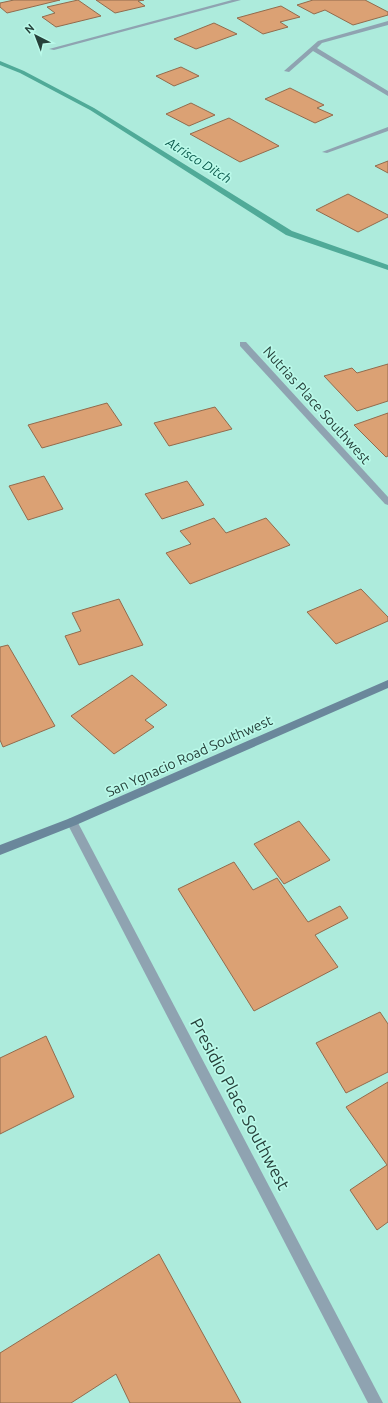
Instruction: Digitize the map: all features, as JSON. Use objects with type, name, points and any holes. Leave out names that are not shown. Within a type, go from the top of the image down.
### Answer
[{"type":"street","points":[[52,49],[238,0]]},
{"type":"street","points":[[288,71],[320,42],[388,23]]},
{"type":"street","points":[[313,48],[388,94]]},
{"type":"street","points":[[325,152],[388,129]]},
{"type":"street","name":"Nutrias Place Southwest","points":[[243,344],[388,502]]},
{"type":"street","name":"San Ygnacio Road Southwest","points":[[0,850],[72,822],[388,684]]},
{"type":"street","name":"Presidio Place Southwest","points":[[72,822],[376,1403]]},
{"type":"building","points":[[14,0],[60,0],[7,13],[0,7],[0,3]]},
{"type":"building","points":[[78,0],[101,16],[56,27],[42,17],[55,13],[47,7]]},
{"type":"building","points":[[96,0],[144,0],[138,1],[145,6],[115,13]]},
{"type":"building","points":[[313,0],[365,0],[388,12],[388,15],[353,25],[325,10],[314,14],[297,5]]},
{"type":"building","points":[[281,6],[300,17],[280,22],[288,27],[263,34],[237,18]]},
{"type":"building","points":[[214,23],[237,34],[196,49],[174,39]]},
{"type":"building","points":[[181,67],[199,76],[174,86],[156,76]]},
{"type":"building","points":[[290,88],[324,105],[317,108],[333,115],[315,123],[265,99]]},
{"type":"building","points":[[191,103],[215,115],[189,126],[166,114]]},
{"type":"building","points":[[229,118],[279,146],[240,162],[190,134]]},
{"type":"building","points":[[388,161],[388,173],[375,166]]},
{"type":"building","points":[[348,194],[388,215],[388,217],[358,232],[316,210]]},
{"type":"building","points":[[388,364],[388,401],[357,411],[324,376],[352,368],[357,373]]},
{"type":"building","points":[[107,403],[122,425],[42,448],[28,425]]},
{"type":"building","points":[[215,407],[232,429],[169,446],[154,423]]},
{"type":"building","points":[[388,413],[388,456],[386,457],[354,425]]},
{"type":"building","points":[[44,476],[63,509],[28,520],[9,486]]},
{"type":"building","points":[[187,481],[204,505],[162,519],[145,494]]},
{"type":"building","points":[[214,518],[226,533],[266,518],[290,545],[190,584],[166,553],[191,544],[180,531]]},
{"type":"building","points":[[361,589],[388,617],[388,621],[336,644],[307,612]]},
{"type":"building","points":[[119,599],[143,645],[79,665],[65,636],[81,631],[72,613]]},
{"type":"building","points":[[8,645],[55,726],[3,747],[0,740],[0,647]]},
{"type":"building","points":[[132,675],[167,705],[145,720],[154,727],[114,754],[71,716]]},
{"type":"building","points":[[299,821],[330,860],[284,884],[254,844]]},
{"type":"building","points":[[234,862],[253,890],[277,878],[308,922],[340,906],[348,918],[315,935],[338,967],[254,1011],[178,889]]},
{"type":"building","points":[[380,1012],[388,1024],[388,1072],[346,1093],[316,1043]]},
{"type":"building","points":[[46,1036],[74,1097],[0,1134],[0,1058]]},
{"type":"building","points":[[388,1082],[388,1222],[377,1230],[350,1190],[387,1165],[346,1107]]},
{"type":"building","points":[[159,1254],[241,1403],[130,1403],[116,1374],[71,1403],[0,1403],[0,1353]]},
{"type":"waterway","name":"Atrisco Ditch","points":[[0,63],[22,72],[92,109],[289,233],[388,268]]}]
